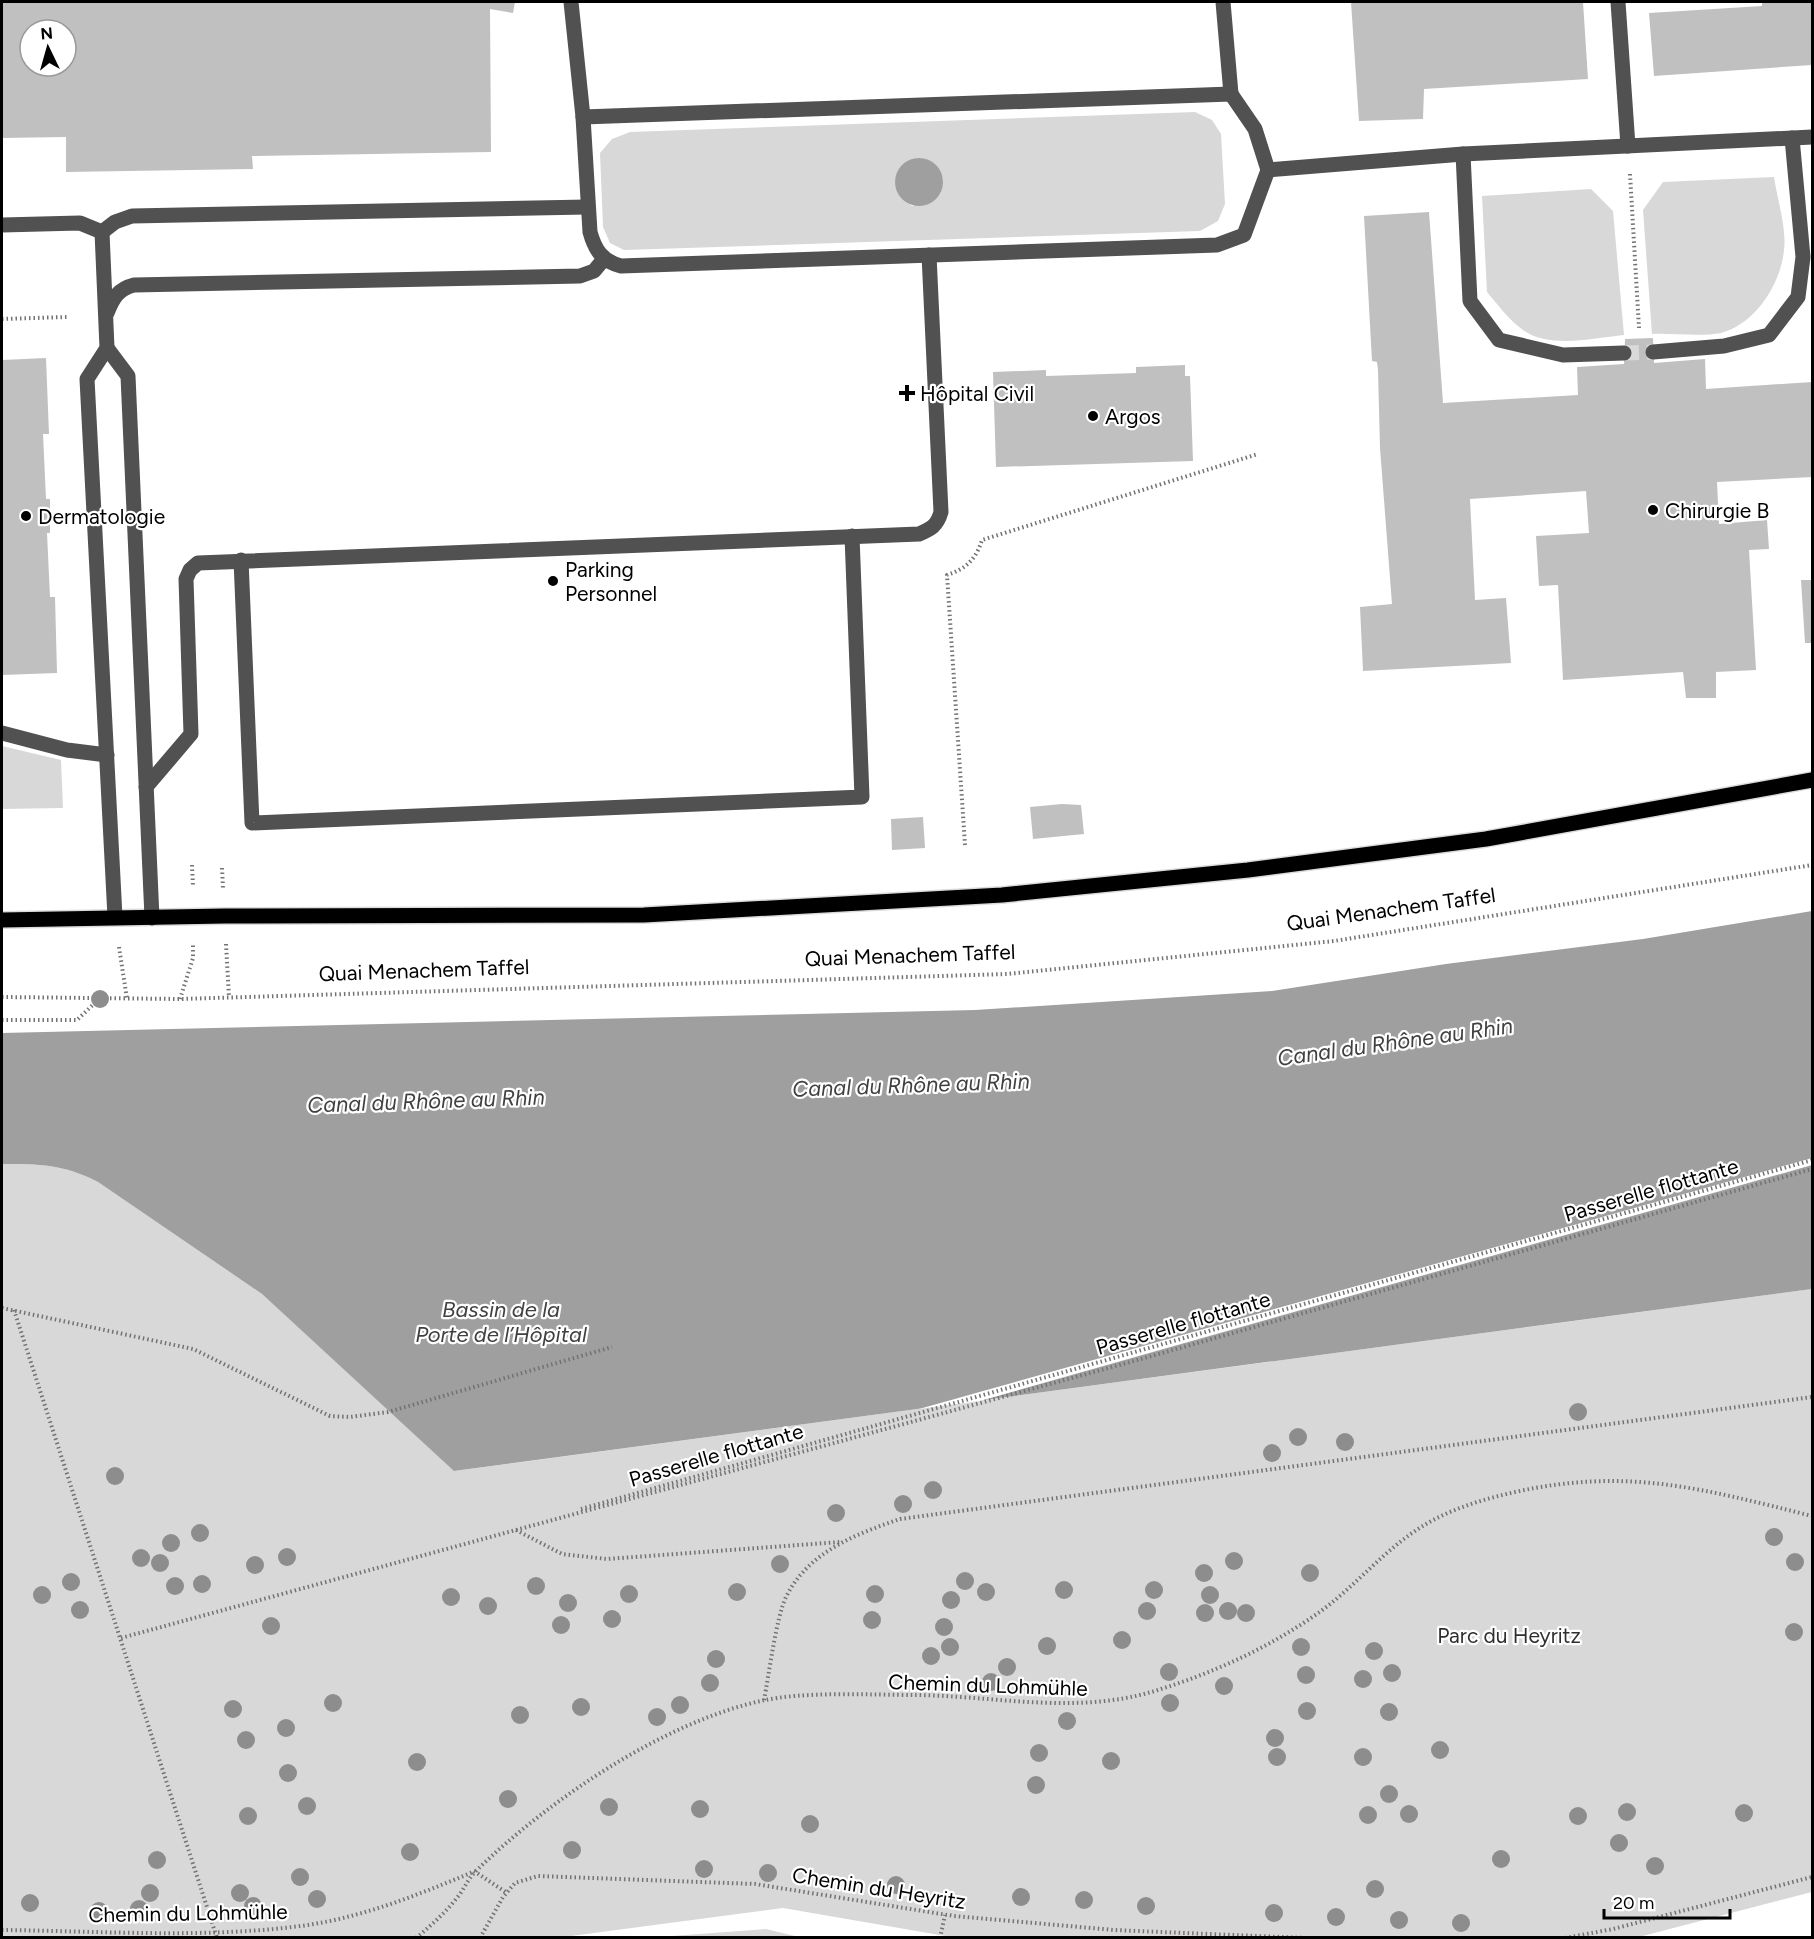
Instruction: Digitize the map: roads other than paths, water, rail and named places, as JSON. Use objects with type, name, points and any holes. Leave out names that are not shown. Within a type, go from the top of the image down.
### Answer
[{"type":"main road","points":[[2,920],[115,917],[644,915],[1002,895],[1248,870],[1486,839],[1812,780]]},
{"type":"street","points":[[571,2],[583,117],[586,207],[594,248],[604,259],[621,267],[1217,245],[1244,235],[1268,170],[1256,129],[1231,94],[1223,2]]},
{"type":"street","points":[[1618,2],[1628,146]]},
{"type":"street","points":[[583,117],[1231,94]]},
{"type":"street","points":[[1268,170],[1463,154],[1812,137]]},
{"type":"street","points":[[1653,352],[1724,346],[1768,335],[1797,297],[1803,257],[1792,138]]},
{"type":"street","points":[[1463,154],[1470,301],[1499,340],[1563,355],[1624,353]]},
{"type":"street","points":[[102,232],[115,222],[132,216],[586,207]]},
{"type":"street","points":[[2,225],[80,224],[102,232]]},
{"type":"street","points":[[102,232],[107,348],[87,380],[115,917]]},
{"type":"street","points":[[146,787],[191,734],[186,579],[190,570],[198,563],[919,534],[932,529],[938,522],[941,512],[929,255]]},
{"type":"street","points":[[106,316],[113,299],[122,288],[134,285],[580,276],[594,271],[604,259]]},
{"type":"street","points":[[107,348],[128,376],[152,918]]},
{"type":"street","points":[[241,560],[252,823],[862,797],[852,536]]},
{"type":"street","points":[[2,733],[67,750],[107,755]]},
{"type":"water","points":[[914,158],[924,158],[936,165],[943,177],[943,187],[936,199],[924,206],[914,206],[899,195],[895,187],[895,177],[906,162]]},
{"type":"water","points":[[1812,911],[1812,1289],[454,1471],[262,1294],[98,1182],[62,1168],[2,1164],[2,1033],[975,1010],[1272,991],[1446,964],[1643,939]]},
{"type":"tunnel","points":[[1624,353],[1653,352]]},
{"type":"place","name":"Hôpital Civil","points":[[907,393]]},
{"type":"place","name":"Argos","points":[[1093,416]]},
{"type":"place","name":"Chirurgie B","points":[[1653,510]]},
{"type":"place","name":"Dermatologie","points":[[26,516]]},
{"type":"place","name":"Parking Personnel","points":[[553,581]]},
{"type":"water label","name":"Canal du Rhône au Rhin","points":[[1395,1042]]},
{"type":"water label","name":"Canal du Rhône au Rhin","points":[[911,1085]]},
{"type":"water label","name":"Canal du Rhône au Rhin","points":[[426,1101]]},
{"type":"water label","name":"Bassin de la Porte de l’Hôpital","points":[[501,1322]]},
{"type":"park label","name":"Parc du Heyritz","points":[[1509,1635]]}]
